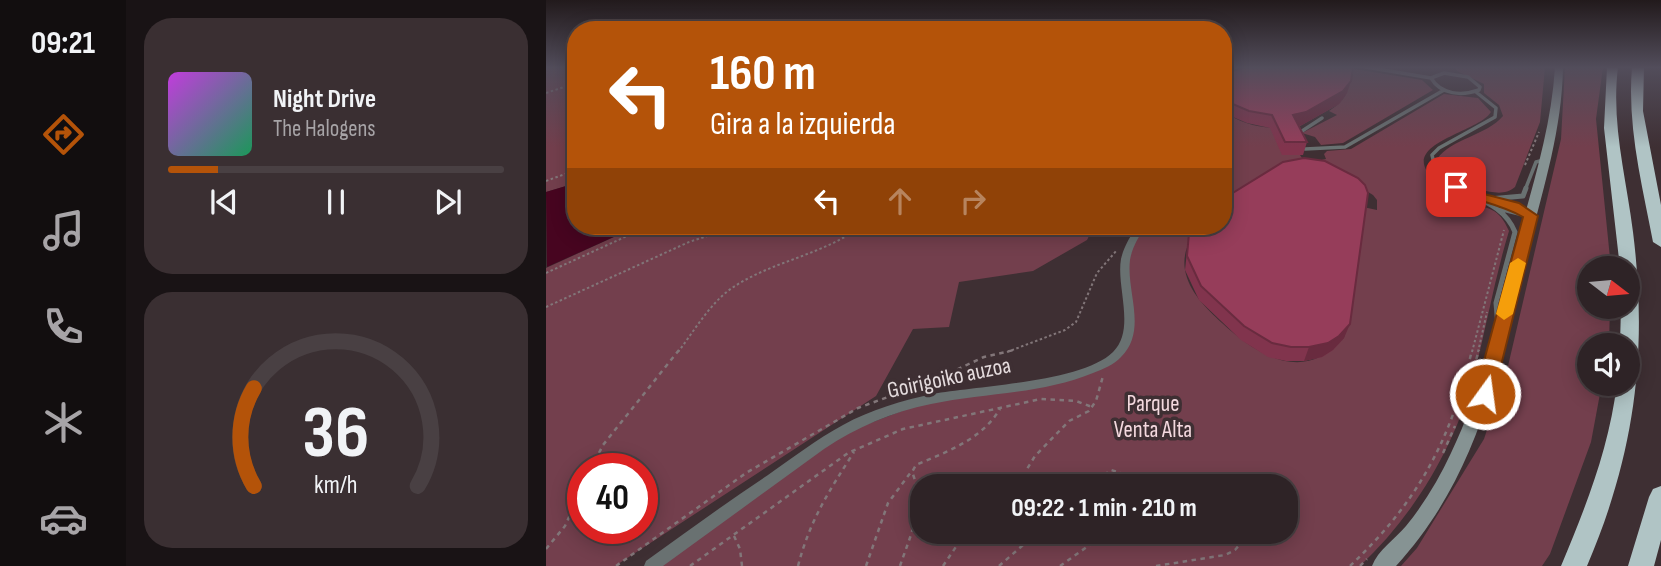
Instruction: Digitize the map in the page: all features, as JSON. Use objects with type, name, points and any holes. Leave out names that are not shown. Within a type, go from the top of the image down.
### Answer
[{"type":"highway","points":[[1574,566],[1612,464],[1626,407],[1632,360],[1632,301],[1611,127],[1612,93]]},
{"type":"highway","points":[[1636,93],[1638,121],[1661,242]]},
{"type":"highway","points":[[1642,566],[1661,497]]},
{"type":"street","points":[[1378,560],[1422,521],[1446,484],[1485,394],[1547,159],[1558,93]]},
{"type":"street","name":"Goirigoiko auzoa","points":[[651,566],[811,452],[866,419],[931,400],[1057,378],[1100,366],[1120,352],[1128,341],[1130,329],[1123,261],[1135,235]]},
{"type":"lane","points":[[1305,149],[1345,147],[1438,93]]},
{"type":"lane","points":[[1478,93],[1496,108],[1495,117],[1439,148],[1433,155],[1432,165],[1456,187],[1516,214],[1531,216]]},
{"type":"lane","points":[[1309,158],[1298,133],[1322,118]]},
{"type":"lane","points":[[1489,199],[1523,196],[1536,162],[1547,159]]},
{"type":"lane","points":[[1479,197],[1514,206],[1531,216]]},
{"type":"lane","points":[[1493,205],[1510,219],[1515,232],[1496,303],[1499,336]]},
{"type":"path","points":[[1525,164],[1542,126]]},
{"type":"path","points":[[546,181],[567,173]]},
{"type":"path","points":[[1350,566],[1402,509],[1427,475],[1437,454],[1471,364],[1480,316],[1506,224],[1509,231],[1488,306],[1475,372],[1442,455]]},
{"type":"path","points":[[546,274],[630,235]]},
{"type":"path","points":[[546,307],[689,242],[710,235]]},
{"type":"path","points":[[600,453],[610,435],[684,345],[712,303],[731,287],[808,256],[846,235]]},
{"type":"path","points":[[1026,474],[1035,456],[1069,421],[1092,407],[1103,377],[1100,366]]},
{"type":"path","points":[[691,566],[855,450],[904,429],[1041,399],[1063,399],[1092,407]]},
{"type":"path","points":[[866,566],[898,484],[916,465],[965,444],[988,427],[1001,408]]},
{"type":"path","points":[[799,566],[807,532],[820,504],[855,450]]},
{"type":"path","points":[[1106,474],[1111,470],[1125,474]]},
{"type":"path","points":[[900,566],[914,526],[920,491],[912,472]]},
{"type":"path","points":[[546,549],[567,522]]},
{"type":"path","points":[[733,536],[740,549],[742,566]]},
{"type":"path","points":[[943,566],[959,544]]},
{"type":"path","points":[[999,566],[1024,544]]},
{"type":"path","points":[[1060,566],[1091,544]]},
{"type":"path","points":[[1231,561],[1240,551],[1240,544]]},
{"type":"path","points":[[1360,566],[1378,560]]},
{"type":"path","points":[[1156,566],[1180,561],[1202,565]]},
{"type":"green space","points":[[546,93],[567,93],[567,186],[546,192]]},
{"type":"green space","points":[[1346,93],[1427,93],[1343,143],[1321,145],[1315,137],[1302,133],[1337,115],[1329,111]]},
{"type":"green space","points":[[1485,93],[1543,93],[1540,122],[1515,187],[1507,192],[1480,190],[1477,194],[1472,192],[1475,188],[1459,180],[1452,182],[1439,168],[1437,159],[1451,146],[1496,123],[1503,116],[1499,105]]},
{"type":"green space","points":[[1564,93],[1599,93],[1596,119],[1610,256],[1577,256],[1577,319],[1610,319],[1609,333],[1577,333],[1577,396],[1600,396],[1591,442],[1550,554],[1542,566],[1401,566],[1417,548],[1484,439],[1508,366],[1561,139]]},
{"type":"green space","name":"Parque Venta Alta","points":[[1444,94],[1478,98],[1491,112],[1431,148],[1425,156],[1424,164],[1446,194],[1464,204],[1492,210],[1509,231],[1475,371],[1457,425],[1416,501],[1399,524],[1360,566],[651,566],[836,436],[931,400],[1057,378],[1095,368],[1128,340],[1123,261],[1136,235],[1194,235],[1186,251],[1184,263],[1194,292],[1222,323],[1251,346],[1282,360],[1297,362],[1313,360],[1329,352],[1344,338],[1363,207],[1377,210],[1377,200],[1317,161],[1326,159],[1324,154],[1327,151],[1351,149]]},
{"type":"green space","points":[[1232,117],[1261,127],[1302,125],[1296,129],[1282,155],[1300,155],[1304,161],[1232,205]]},
{"type":"green space","points":[[618,235],[1090,235],[1087,240],[1033,271],[959,282],[949,327],[913,329],[876,396],[658,538],[658,453],[567,453],[567,544],[649,544],[615,566],[546,566],[546,268]]},
{"type":"shaded area","points":[[567,186],[567,235],[618,235],[547,267],[546,192]]},
{"type":"building","points":[[1232,93],[1339,93],[1306,112],[1293,115],[1307,142],[1285,142],[1272,115],[1249,111],[1232,104]]},
{"type":"building","points":[[1304,158],[1325,161],[1358,178],[1368,193],[1350,324],[1328,343],[1309,347],[1272,343],[1244,326],[1201,286],[1187,256],[1189,235],[1232,235],[1232,193],[1283,162]]},
{"type":"slow traffic","points":[[1504,314],[1518,263]]},
{"type":"route","points":[[1456,187],[1479,197],[1514,206],[1531,216],[1485,394]]}]
